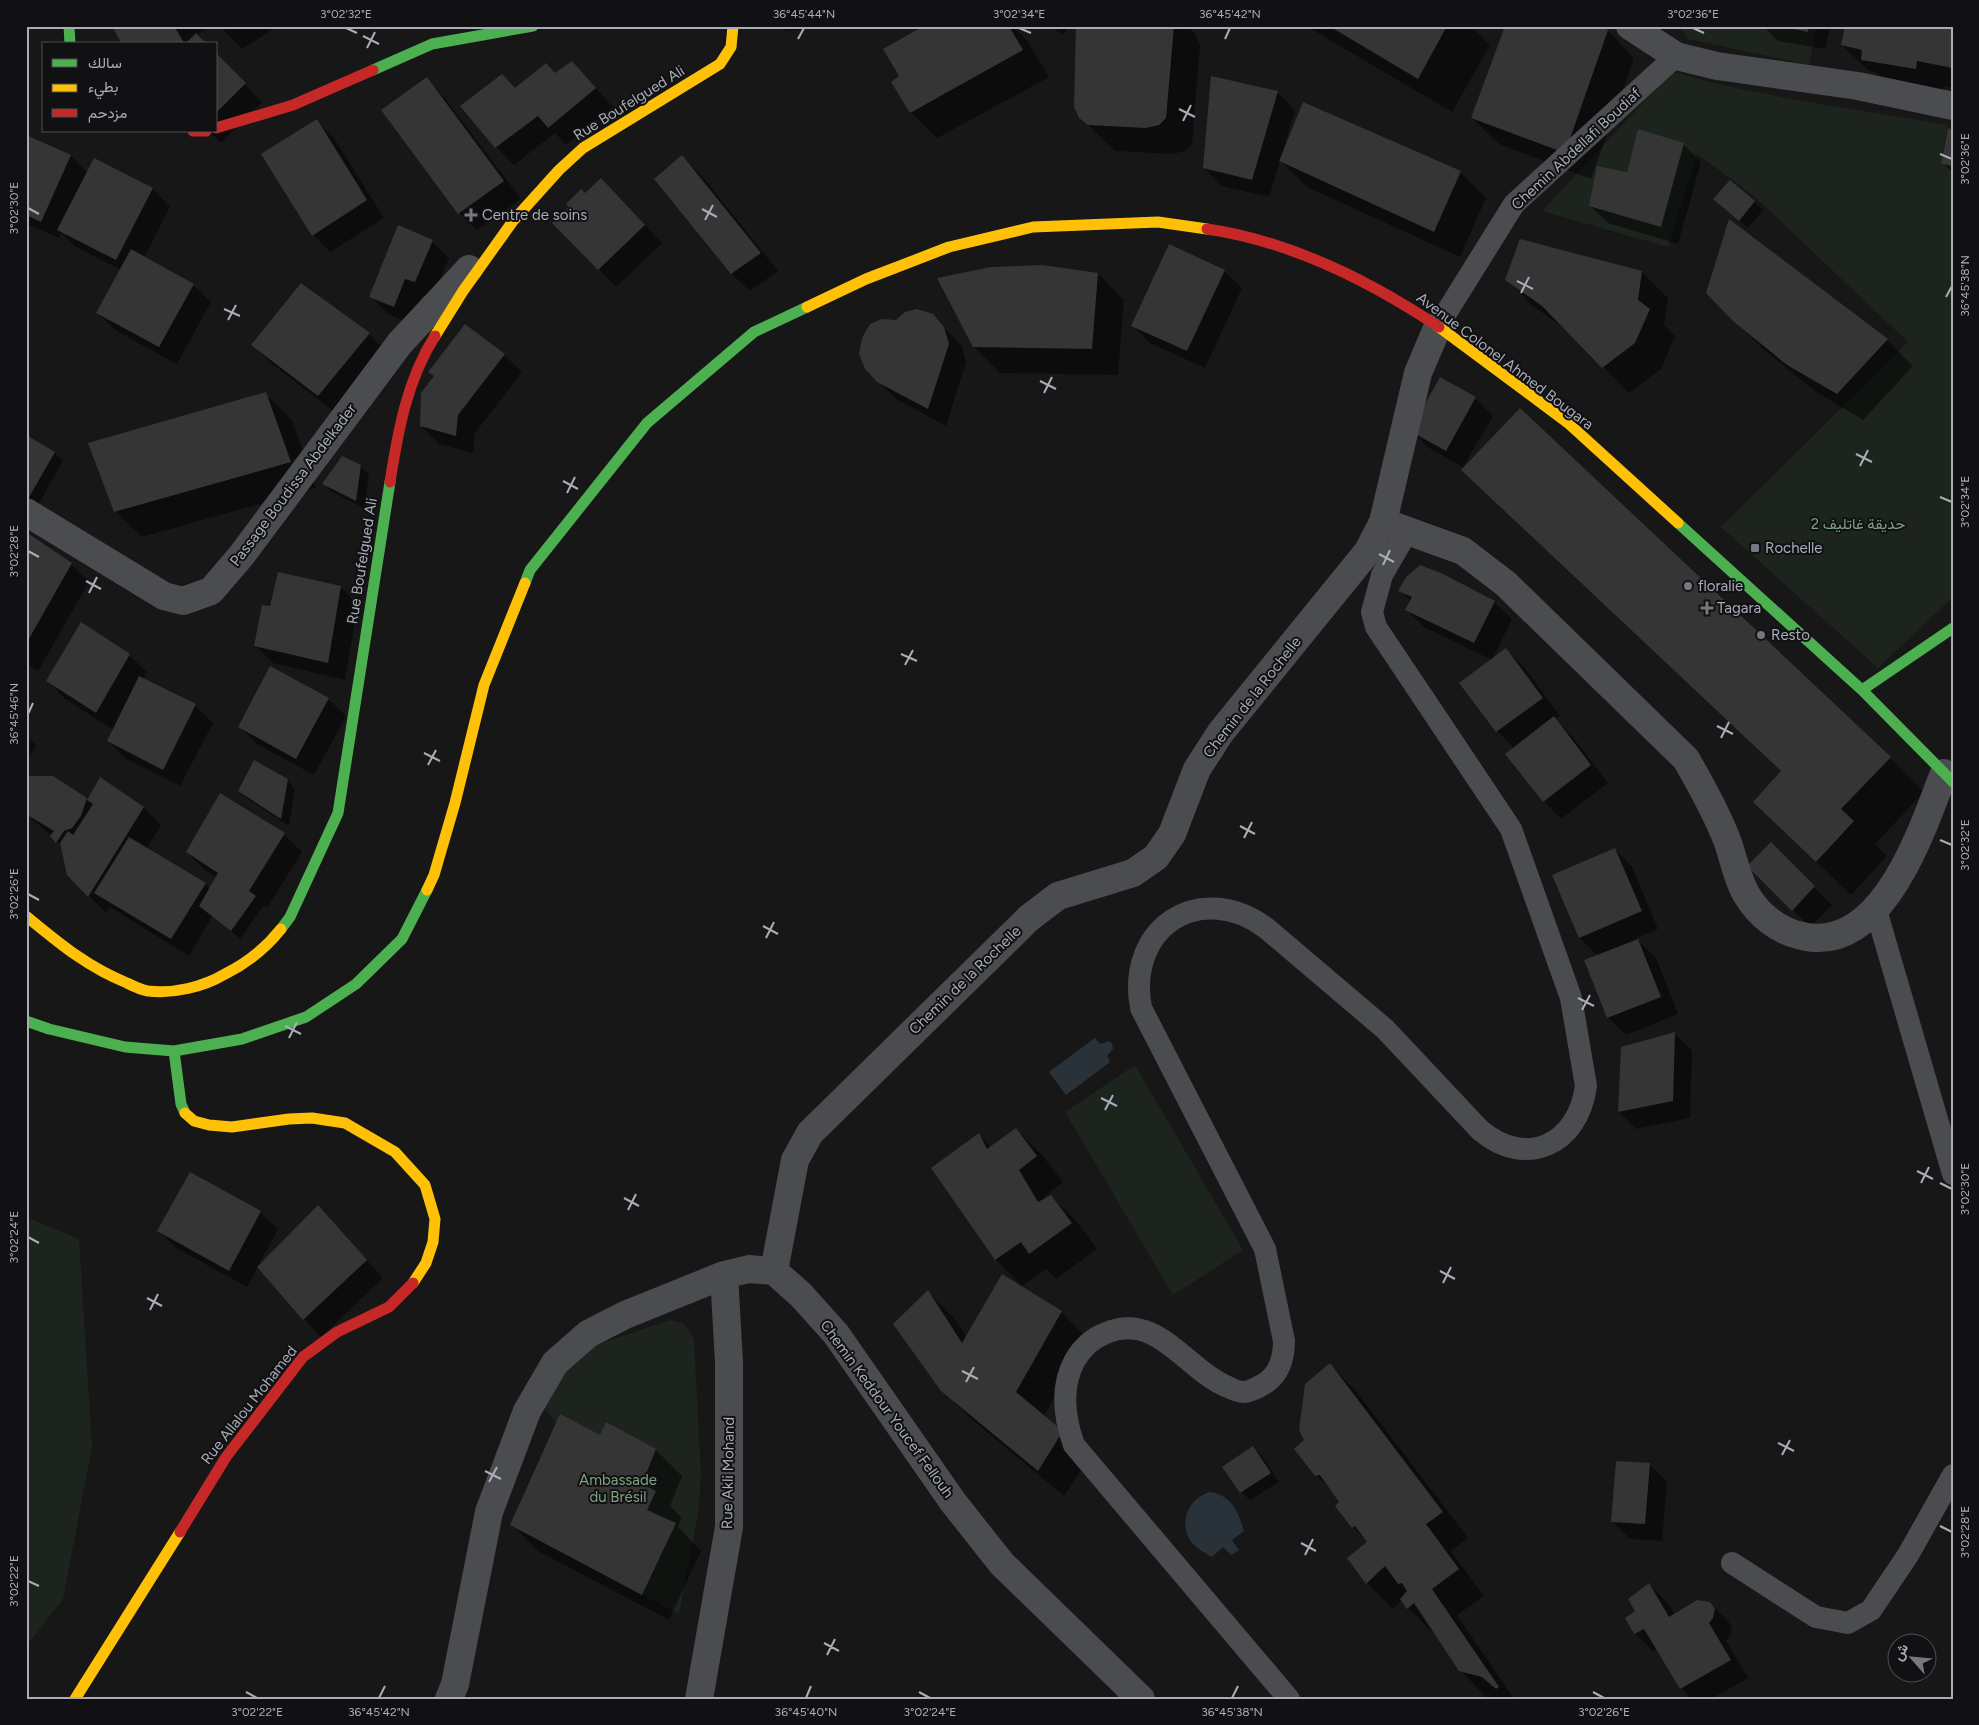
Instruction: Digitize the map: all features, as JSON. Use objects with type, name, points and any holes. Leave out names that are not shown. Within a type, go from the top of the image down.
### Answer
[{"type":"street","points":[[69,26],[70,42]]},
{"type":"street","points":[[218,127],[294,104],[432,44],[533,26]]},
{"type":"street","name":"Rue Boufelgued Ali","points":[[26,916],[70,953],[104,974],[147,991],[181,990],[213,981],[243,965],[270,944],[290,917],[338,813],[398,431],[409,390],[428,346],[458,299],[513,222],[559,170],[583,148],[720,64],[726,58],[733,43],[733,26]]},
{"type":"street","points":[[1630,26],[1671,39],[1717,66],[1858,86],[1953,106]]},
{"type":"street","name":"Passage Boudissa Abdelkader","points":[[26,512],[164,596],[184,601],[212,591],[241,556],[400,343],[513,222]]},
{"type":"street","name":"Avenue Colonel Ahmed Bougara","points":[[29,1017],[49,1029],[125,1047],[174,1050],[242,1039],[306,1017],[356,984],[402,939],[434,875],[455,803],[484,685],[530,570],[647,423],[754,332],[866,279],[949,247],[1033,228],[1158,222],[1233,233],[1303,255],[1386,293],[1438,326],[1568,424],[1862,690],[1948,777]]},
{"type":"street","name":"Chemin de la Rochelle","points":[[774,1271],[795,1160],[810,1134],[1029,918],[1058,896],[1133,873],[1156,857],[1172,834],[1197,769],[1221,732],[1368,551],[1383,522],[1418,373],[1438,326]]},
{"type":"street","points":[[1383,522],[1463,551],[1506,584],[1686,759],[1704,790],[1727,840],[1740,883],[1760,912],[1774,924],[1789,933],[1806,938],[1823,938],[1839,935],[1854,927],[1876,910],[1907,861],[1948,777]]},
{"type":"street","points":[[1862,690],[1953,628]]},
{"type":"street","name":"Rue Allalou Mohamed","points":[[75,1699],[221,1465],[302,1357],[337,1332],[389,1307],[413,1283],[426,1263],[433,1242],[434,1220],[425,1185],[395,1152],[345,1123],[312,1118],[289,1119],[232,1127],[208,1125],[194,1121],[186,1115],[181,1104],[174,1050]]},
{"type":"street","points":[[449,1699],[455,1684],[490,1512],[528,1411],[555,1363],[588,1334],[625,1315],[724,1275],[749,1269],[774,1271]]},
{"type":"street","name":"Chemin Keddour Youcef Fellouh","points":[[774,1271],[802,1295],[836,1334],[953,1502],[1002,1564],[1141,1699]]},
{"type":"street","name":"Rue Akli Mohand","points":[[699,1699],[729,1527],[729,1362],[724,1275]]},
{"type":"lane","name":"Chemin Abdellafi Boudiaf","points":[[1438,326],[1514,204],[1671,39]]},
{"type":"lane","points":[[1289,1699],[1074,1445],[1067,1426],[1065,1388],[1070,1370],[1086,1345],[1098,1336],[1122,1328],[1133,1327],[1155,1334],[1218,1383],[1242,1392],[1253,1390],[1270,1379],[1282,1362],[1284,1341],[1264,1249],[1141,1008],[1138,990],[1139,972],[1144,954],[1153,938],[1166,925],[1181,915],[1198,909],[1217,907],[1235,910],[1252,917],[1385,1029],[1491,1139],[1518,1149],[1540,1146],[1560,1137],[1571,1127],[1579,1115],[1584,1101],[1586,1086],[1571,998],[1511,829],[1376,627],[1372,612],[1382,575],[1408,530]]},
{"type":"lane","points":[[1876,910],[1953,1174]]},
{"type":"lane","points":[[1732,1563],[1816,1617],[1848,1623],[1870,1610],[1908,1554],[1953,1475]]},
{"type":"green space","points":[[1679,26],[1817,26],[1809,65],[1688,39]]},
{"type":"green space","name":"حديقة غاتليف 2","points":[[1672,72],[1775,96],[1948,125],[1941,162],[1953,165],[1953,597],[1878,668],[1721,527],[1908,342],[1753,195],[1697,154],[1668,247],[1542,211]]},
{"type":"green space","points":[[1135,1065],[1243,1250],[1173,1295],[1065,1112]]},
{"type":"green space","points":[[26,1217],[79,1239],[92,1447],[63,1599],[26,1647]]},
{"type":"green space","name":"Ambassade du Brésil","points":[[670,1320],[683,1323],[694,1339],[701,1476],[698,1515],[679,1614],[510,1525],[557,1424],[543,1406],[565,1371],[596,1345]]},
{"type":"shaded area","points":[[1095,1038],[1100,1044],[1109,1041],[1112,1044],[1113,1049],[1107,1056],[1110,1062],[1066,1095],[1049,1072]]},
{"type":"shaded area","points":[[1210,1492],[1218,1494],[1229,1501],[1237,1511],[1242,1524],[1244,1531],[1232,1540],[1239,1550],[1231,1555],[1223,1547],[1212,1557],[1210,1556],[1195,1546],[1189,1539],[1186,1531],[1185,1523],[1190,1507],[1195,1500]]},
{"type":"building","points":[[112,26],[174,26],[183,41],[182,42],[121,42]]},
{"type":"building","points":[[924,26],[1009,26],[1023,50],[910,113],[891,82],[899,76],[883,49]]},
{"type":"building","points":[[1076,26],[1174,26],[1166,118],[1159,125],[1146,128],[1088,125],[1079,118],[1074,107]]},
{"type":"building","points":[[1329,26],[1447,26],[1418,79]]},
{"type":"building","points":[[1505,26],[1597,26],[1608,30],[1565,153],[1471,118]]},
{"type":"building","points":[[1780,26],[1809,26],[1808,32]]},
{"type":"building","points":[[1845,26],[1945,26],[1953,28],[1953,68],[1917,61],[1916,69],[1861,60],[1862,50],[1841,45]]},
{"type":"building","points":[[196,33],[205,42],[187,42]]},
{"type":"building","points":[[218,55],[246,83],[218,111]]},
{"type":"building","points":[[572,61],[596,88],[548,128],[538,116],[495,148],[460,106],[502,74],[515,88],[546,63],[555,73]]},
{"type":"building","points":[[1211,76],[1278,91],[1252,180],[1203,168]]},
{"type":"building","points":[[427,77],[504,181],[458,214],[381,110]]},
{"type":"building","points":[[1303,102],[1461,171],[1434,232],[1279,161]]},
{"type":"building","points":[[317,119],[367,200],[312,236],[261,154]]},
{"type":"building","points":[[1948,128],[1953,130],[1953,166],[1941,164]]},
{"type":"building","points":[[1638,129],[1684,143],[1661,227],[1589,206],[1597,166],[1627,172]]},
{"type":"building","points":[[26,135],[71,155],[41,222],[26,215]]},
{"type":"building","points":[[682,155],[761,253],[731,274],[654,179]]},
{"type":"building","points":[[94,158],[153,188],[116,260],[57,230]]},
{"type":"building","points":[[601,178],[645,225],[598,270],[552,223],[569,207],[566,204],[581,189],[585,193]]},
{"type":"building","points":[[1730,180],[1755,201],[1739,221],[1713,199]]},
{"type":"building","points":[[1729,219],[1888,339],[1837,394],[1787,365],[1733,321],[1706,293]]},
{"type":"building","points":[[398,225],[433,240],[415,282],[405,279],[394,307],[369,297]]},
{"type":"building","points":[[1520,239],[1642,271],[1638,300],[1650,309],[1635,343],[1602,368],[1542,306],[1505,280]]},
{"type":"building","points":[[1169,244],[1225,270],[1187,351],[1131,326]]},
{"type":"building","points":[[131,249],[194,284],[159,347],[96,313]]},
{"type":"building","points":[[1042,265],[1098,273],[1092,349],[973,347],[937,278],[991,267]]},
{"type":"building","points":[[301,283],[370,333],[318,396],[251,345]]},
{"type":"building","points":[[917,309],[933,314],[944,327],[949,344],[928,409],[877,382],[865,369],[859,354],[862,338],[870,324],[882,319],[896,320],[905,312]]},
{"type":"building","points":[[465,324],[505,354],[458,415],[456,436],[420,426],[421,393],[434,376],[428,372]]},
{"type":"building","points":[[1440,377],[1476,397],[1446,451],[1410,431]]},
{"type":"building","points":[[266,392],[291,462],[114,512],[88,443]]},
{"type":"building","points":[[1520,408],[1891,757],[1841,809],[1854,821],[1816,862],[1753,802],[1781,771],[1461,470]]},
{"type":"building","points":[[26,435],[55,452],[28,499],[26,498]]},
{"type":"building","points":[[342,456],[361,465],[356,501],[322,484]]},
{"type":"building","points":[[26,532],[72,563],[26,644]]},
{"type":"building","points":[[1420,565],[1441,573],[1495,601],[1474,643],[1405,610],[1412,597],[1398,591],[1406,577]]},
{"type":"building","points":[[278,572],[341,586],[328,663],[254,646],[262,605],[270,606]]},
{"type":"building","points":[[81,622],[130,654],[96,713],[46,681]]},
{"type":"building","points":[[1506,648],[1543,698],[1496,732],[1459,683]]},
{"type":"building","points":[[270,666],[329,698],[296,759],[238,727]]},
{"type":"building","points":[[139,676],[196,704],[163,770],[107,741]]},
{"type":"building","points":[[1554,716],[1591,765],[1543,802],[1505,754]]},
{"type":"building","points":[[254,760],[288,779],[281,819],[238,791]]},
{"type":"building","points":[[26,776],[53,776],[87,798],[81,816],[72,828],[64,831],[56,843],[50,836],[54,831],[26,814]]},
{"type":"building","points":[[100,777],[144,807],[88,897],[67,875],[60,843],[68,831],[73,835],[93,804],[87,800]]},
{"type":"building","points":[[220,793],[285,833],[249,891],[256,896],[231,931],[199,906],[218,873],[186,852]]},
{"type":"building","points":[[129,837],[206,883],[171,939],[94,893]]},
{"type":"building","points":[[1771,842],[1815,886],[1792,911],[1747,866]]},
{"type":"building","points":[[1615,848],[1642,911],[1579,938],[1552,875]]},
{"type":"building","points":[[1638,939],[1661,997],[1607,1018],[1584,960]]},
{"type":"building","points":[[1675,1032],[1673,1101],[1618,1112],[1621,1047]]},
{"type":"building","points":[[1016,1128],[1037,1156],[1019,1170],[1038,1202],[1051,1195],[1072,1223],[1029,1254],[1021,1242],[995,1260],[931,1168],[979,1133],[987,1149]]},
{"type":"building","points":[[190,1172],[261,1211],[229,1271],[157,1231]]},
{"type":"building","points":[[318,1205],[367,1260],[303,1320],[257,1267]]},
{"type":"building","points":[[1002,1274],[1062,1311],[1016,1392],[1063,1431],[1038,1471],[941,1391],[893,1324],[928,1290],[962,1343]]},
{"type":"building","points":[[1330,1363],[1443,1512],[1426,1524],[1459,1569],[1432,1589],[1499,1687],[1496,1689],[1482,1677],[1459,1671],[1414,1603],[1407,1609],[1400,1599],[1407,1591],[1402,1583],[1398,1584],[1385,1566],[1366,1584],[1347,1558],[1367,1542],[1355,1526],[1352,1528],[1335,1506],[1339,1502],[1320,1475],[1315,1476],[1294,1449],[1304,1440],[1299,1430],[1305,1384]]},
{"type":"building","points":[[560,1414],[600,1435],[606,1422],[656,1449],[642,1484],[656,1491],[647,1510],[676,1523],[642,1595],[510,1525]]},
{"type":"building","points":[[1253,1446],[1271,1473],[1240,1493],[1222,1467]]},
{"type":"building","points":[[1616,1461],[1650,1463],[1645,1524],[1611,1522]]},
{"type":"building","points":[[1649,1583],[1669,1617],[1697,1600],[1710,1602],[1715,1609],[1713,1618],[1709,1623],[1731,1660],[1680,1689],[1644,1629],[1634,1634],[1625,1618],[1635,1611],[1628,1599]]},
{"type":"traffic: fast","points":[[69,26],[70,42]]},
{"type":"traffic: fast","points":[[373,70],[432,44],[533,26]]},
{"type":"traffic: fast","points":[[525,583],[530,570],[647,423],[754,332],[807,307]]},
{"type":"traffic: fast","points":[[281,929],[290,917],[338,813],[390,482]]},
{"type":"traffic: fast","points":[[1678,523],[1862,690],[1953,782]]},
{"type":"traffic: fast","points":[[1862,690],[1953,628]]},
{"type":"traffic: fast","points":[[26,1021],[49,1029],[125,1047],[174,1051],[242,1039],[306,1017],[356,984],[402,939],[427,890]]},
{"type":"traffic: fast","points":[[174,1051],[181,1104],[185,1113]]},
{"type":"traffic: slow","points":[[435,336],[463,291],[513,221],[559,170],[583,148],[720,64],[731,47],[733,26]]},
{"type":"traffic: slow","points":[[807,307],[866,279],[949,247],[1033,227],[1158,222],[1207,229]]},
{"type":"traffic: slow","points":[[1439,327],[1568,423],[1678,523]]},
{"type":"traffic: slow","points":[[427,890],[434,875],[455,803],[484,685],[525,583]]},
{"type":"traffic: slow","points":[[26,916],[62,945],[99,970],[140,989],[158,992],[188,989],[216,979],[255,955],[281,929]]},
{"type":"traffic: slow","points":[[185,1113],[194,1121],[209,1125],[232,1127],[289,1119],[312,1118],[345,1123],[395,1152],[425,1185],[435,1219],[433,1242],[426,1263],[413,1283]]},
{"type":"traffic: slow","points":[[75,1699],[180,1532]]},
{"type":"traffic: jam","points":[[218,127],[293,105],[373,70]]},
{"type":"traffic: jam","points":[[1207,229],[1269,243],[1328,265],[1385,294],[1439,327]]},
{"type":"traffic: jam","points":[[390,482],[405,406],[417,370],[435,336]]},
{"type":"traffic: jam","points":[[180,1532],[226,1457],[303,1357],[337,1332],[389,1307],[413,1283]]},
{"type":"place","name":"Centre de soins","points":[[471,215]]},
{"type":"place","name":"Rochelle","points":[[1755,548]]},
{"type":"place","name":"floralie","points":[[1688,586]]},
{"type":"place","name":"Tagara","points":[[1707,608]]},
{"type":"place","name":"Resto","points":[[1761,635]]}]
